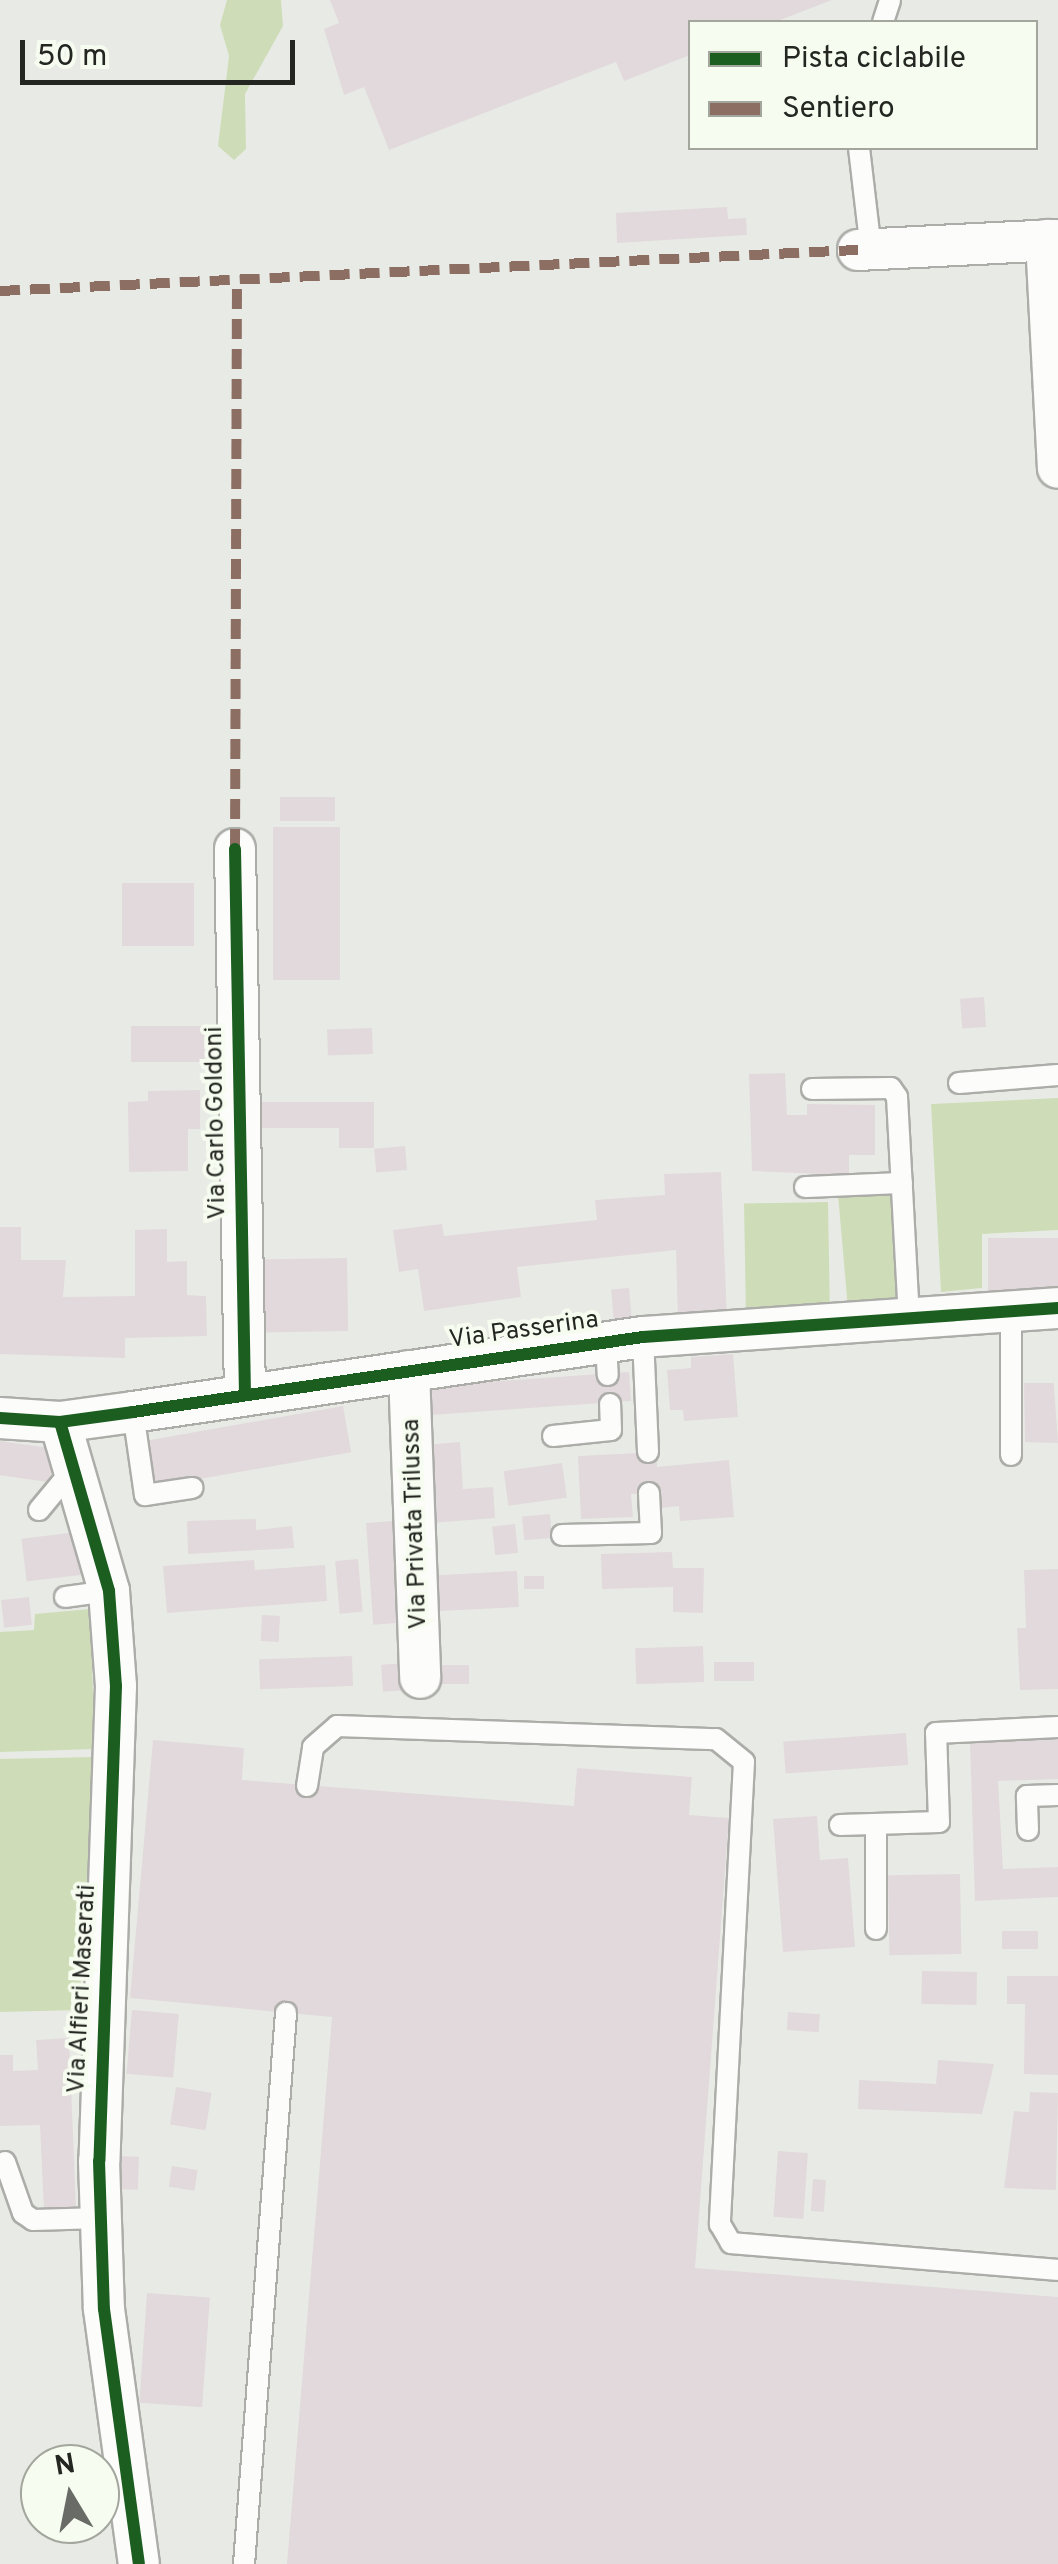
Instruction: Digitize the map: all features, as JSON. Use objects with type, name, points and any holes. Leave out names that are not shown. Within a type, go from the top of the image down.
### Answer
[{"type":"street","points":[[864,250],[1052,240],[1058,468]]},
{"type":"street","name":"Via Carlo Goldoni","points":[[235,849],[244,1395]]},
{"type":"street","name":"Via Passerina","points":[[0,1418],[60,1422],[410,1370],[909,1318],[1058,1308]]},
{"type":"street","name":"Via Privata Trilussa","points":[[410,1370],[420,1678]]},
{"type":"street","name":"Via Alfieri Maserati","points":[[60,1422],[109,1592],[116,1686],[112,1886],[99,2056],[101,2218],[104,2310],[139,2564]]},
{"type":"lane","points":[[858,150],[864,250]]},
{"type":"lane","points":[[960,1083],[1058,1076]]},
{"type":"lane","points":[[812,1089],[891,1088],[902,1184],[909,1318]]},
{"type":"lane","points":[[805,1188],[902,1184]]},
{"type":"lane","points":[[1011,1312],[1011,1454]]},
{"type":"lane","points":[[619,1351],[648,1452]]},
{"type":"lane","points":[[553,1436],[610,1430],[610,1404]]},
{"type":"lane","points":[[133,1412],[145,1494],[192,1488]]},
{"type":"lane","points":[[39,1510],[74,1469]]},
{"type":"lane","points":[[562,1535],[651,1533],[650,1493]]},
{"type":"lane","points":[[65,1597],[109,1592]]},
{"type":"lane","points":[[307,1786],[313,1747],[337,1726],[716,1739],[744,1762],[720,2224],[731,2243],[1058,2270]]},
{"type":"lane","points":[[840,1826],[939,1822],[936,1733],[1058,1726]]},
{"type":"lane","points":[[1028,1830],[1027,1796],[1058,1795]]},
{"type":"lane","points":[[876,1824],[876,1930]]},
{"type":"lane","points":[[244,2564],[286,2013]]},
{"type":"lane","points":[[5,2162],[23,2213],[33,2220],[101,2218]]},
{"type":"green space","points":[[227,0],[281,0],[283,26],[245,94],[246,149],[234,160],[218,146],[229,56],[220,25]]},
{"type":"green space","points":[[1058,1098],[1058,1230],[982,1234],[982,1288],[941,1292],[931,1104]]},
{"type":"green space","points":[[893,1192],[902,1301],[848,1305],[838,1197]]},
{"type":"green space","points":[[828,1202],[830,1306],[746,1307],[744,1203]]},
{"type":"green space","points":[[90,1609],[95,1749],[0,1752],[0,1632],[34,1630],[35,1614]]},
{"type":"green space","points":[[95,1757],[79,2010],[0,2012],[0,1759]]},
{"type":"building","points":[[330,0],[832,0],[780,20],[688,20],[688,56],[624,81],[616,62],[389,150],[364,87],[344,95],[324,29],[339,23]]},
{"type":"building","points":[[727,207],[728,219],[746,218],[747,235],[617,243],[616,213]]},
{"type":"building","points":[[280,797],[335,797],[335,821],[280,821]]},
{"type":"building","points":[[273,827],[340,827],[340,980],[273,980]]},
{"type":"building","points":[[122,883],[194,883],[194,946],[122,946]]},
{"type":"building","points":[[984,997],[986,1027],[962,1029],[960,999]]},
{"type":"building","points":[[131,1026],[206,1026],[206,1062],[131,1062]]},
{"type":"building","points":[[372,1028],[373,1054],[328,1056],[327,1030]]},
{"type":"building","points":[[785,1073],[787,1115],[807,1115],[807,1104],[875,1105],[875,1155],[849,1155],[849,1175],[752,1171],[749,1074]]},
{"type":"building","points":[[200,1090],[200,1129],[188,1129],[188,1171],[129,1172],[128,1102],[148,1101],[148,1091]]},
{"type":"building","points":[[261,1102],[374,1102],[374,1148],[339,1148],[339,1128],[262,1128]]},
{"type":"building","points":[[405,1146],[407,1170],[376,1173],[374,1149]]},
{"type":"building","points":[[721,1172],[727,1319],[678,1321],[676,1250],[517,1267],[521,1297],[424,1311],[418,1269],[399,1272],[393,1230],[442,1224],[444,1236],[597,1220],[595,1200],[665,1195],[664,1174]]},
{"type":"building","points":[[0,1227],[21,1227],[21,1260],[66,1260],[63,1297],[135,1296],[135,1230],[167,1229],[167,1262],[187,1261],[187,1295],[206,1296],[207,1336],[125,1338],[125,1358],[0,1354]]},
{"type":"building","points":[[988,1238],[1058,1238],[1058,1291],[988,1291]]},
{"type":"building","points":[[347,1258],[348,1331],[252,1333],[251,1260]]},
{"type":"building","points":[[629,1288],[632,1320],[614,1321],[611,1290]]},
{"type":"building","points":[[733,1354],[738,1417],[684,1421],[683,1410],[670,1410],[667,1370],[691,1368],[691,1357]]},
{"type":"building","points":[[629,1372],[631,1401],[428,1415],[425,1386]]},
{"type":"building","points":[[1024,1383],[1054,1383],[1058,1443],[1025,1442]]},
{"type":"building","points":[[343,1406],[351,1452],[154,1487],[146,1441]]},
{"type":"building","points":[[0,1441],[54,1449],[50,1482],[0,1475]]},
{"type":"building","points":[[460,1442],[463,1489],[493,1487],[495,1518],[432,1523],[426,1445]]},
{"type":"building","points":[[657,1452],[657,1467],[729,1460],[734,1517],[680,1521],[679,1506],[661,1508],[658,1493],[631,1494],[633,1517],[581,1519],[578,1456]]},
{"type":"building","points":[[562,1463],[567,1498],[508,1506],[504,1471]]},
{"type":"building","points":[[550,1514],[552,1538],[524,1540],[522,1516]]},
{"type":"building","points":[[256,1519],[256,1530],[292,1526],[294,1548],[188,1554],[187,1521]]},
{"type":"building","points":[[393,1521],[400,1623],[373,1625],[366,1523]]},
{"type":"building","points":[[515,1524],[518,1553],[495,1555],[492,1526]]},
{"type":"building","points":[[77,1532],[82,1575],[27,1582],[21,1539]]},
{"type":"building","points":[[672,1552],[673,1568],[704,1568],[703,1613],[673,1612],[673,1587],[602,1589],[601,1554]]},
{"type":"building","points":[[358,1559],[363,1612],[340,1614],[335,1561]]},
{"type":"building","points":[[254,1560],[255,1570],[325,1565],[327,1601],[167,1613],[163,1566]]},
{"type":"building","points":[[1058,1569],[1058,1689],[1020,1690],[1017,1628],[1026,1628],[1024,1570]]},
{"type":"building","points":[[517,1571],[519,1607],[435,1611],[433,1575]]},
{"type":"building","points":[[524,1576],[544,1576],[544,1589],[524,1589]]},
{"type":"building","points":[[29,1597],[32,1625],[4,1628],[1,1600]]},
{"type":"building","points":[[262,1615],[280,1616],[279,1642],[261,1641]]},
{"type":"building","points":[[703,1646],[704,1682],[636,1684],[635,1648]]},
{"type":"building","points":[[352,1656],[353,1686],[260,1689],[259,1659]]},
{"type":"building","points":[[714,1662],[754,1662],[754,1681],[714,1681]]},
{"type":"building","points":[[407,1663],[409,1690],[383,1692],[381,1665]]},
{"type":"building","points":[[434,1665],[469,1665],[469,1684],[434,1684]]},
{"type":"building","points":[[906,1733],[908,1765],[786,1774],[783,1742]]},
{"type":"building","points":[[1058,1737],[1058,1779],[998,1781],[1003,1869],[1058,1867],[1058,1897],[975,1901],[970,1740]]},
{"type":"building","points":[[153,1740],[244,1748],[242,1780],[574,1806],[577,1768],[692,1777],[689,1815],[729,1818],[695,2268],[1058,2297],[1058,2564],[287,2564],[332,2017],[130,1998]]},
{"type":"building","points":[[817,1816],[820,1860],[848,1858],[855,1947],[783,1952],[773,1819]]},
{"type":"building","points":[[960,1874],[961,1954],[889,1955],[888,1875]]},
{"type":"building","points":[[1002,1931],[1038,1931],[1038,1949],[1002,1949]]},
{"type":"building","points":[[922,1971],[977,1972],[976,2005],[921,2004]]},
{"type":"building","points":[[1007,1976],[1058,1976],[1058,2075],[1024,2074],[1025,2004],[1007,2004]]},
{"type":"building","points":[[132,2010],[179,2014],[173,2078],[126,2074]]},
{"type":"building","points":[[788,2012],[820,2014],[819,2032],[787,2030]]},
{"type":"building","points":[[69,2038],[76,2208],[44,2210],[40,2125],[0,2126],[0,2055],[13,2055],[13,2071],[38,2070],[36,2040]]},
{"type":"building","points":[[938,2060],[994,2064],[982,2114],[858,2109],[859,2080],[936,2084]]},
{"type":"building","points":[[176,2087],[212,2093],[206,2130],[170,2125]]},
{"type":"building","points":[[1030,2092],[1058,2093],[1056,2190],[1004,2188],[1014,2111],[1029,2112]]},
{"type":"building","points":[[778,2151],[808,2153],[803,2219],[773,2217]]},
{"type":"building","points":[[116,2156],[139,2157],[138,2190],[115,2189]]},
{"type":"building","points":[[172,2166],[198,2170],[194,2191],[169,2187]]},
{"type":"building","points":[[813,2179],[826,2180],[824,2212],[811,2211]]},
{"type":"building","points":[[147,2293],[210,2297],[202,2407],[139,2403]]},
{"type":"marked path","points":[[0,291],[858,250]]},
{"type":"marked path","points":[[235,849],[237,284]]},
{"type":"cycle path","points":[[235,849],[245,1395]]},
{"type":"cycle path","points":[[0,1418],[60,1422],[643,1337],[1058,1308]]},
{"type":"cycle path","points":[[60,1422],[109,1591],[116,1686],[99,2161],[104,2309],[139,2564]]}]
